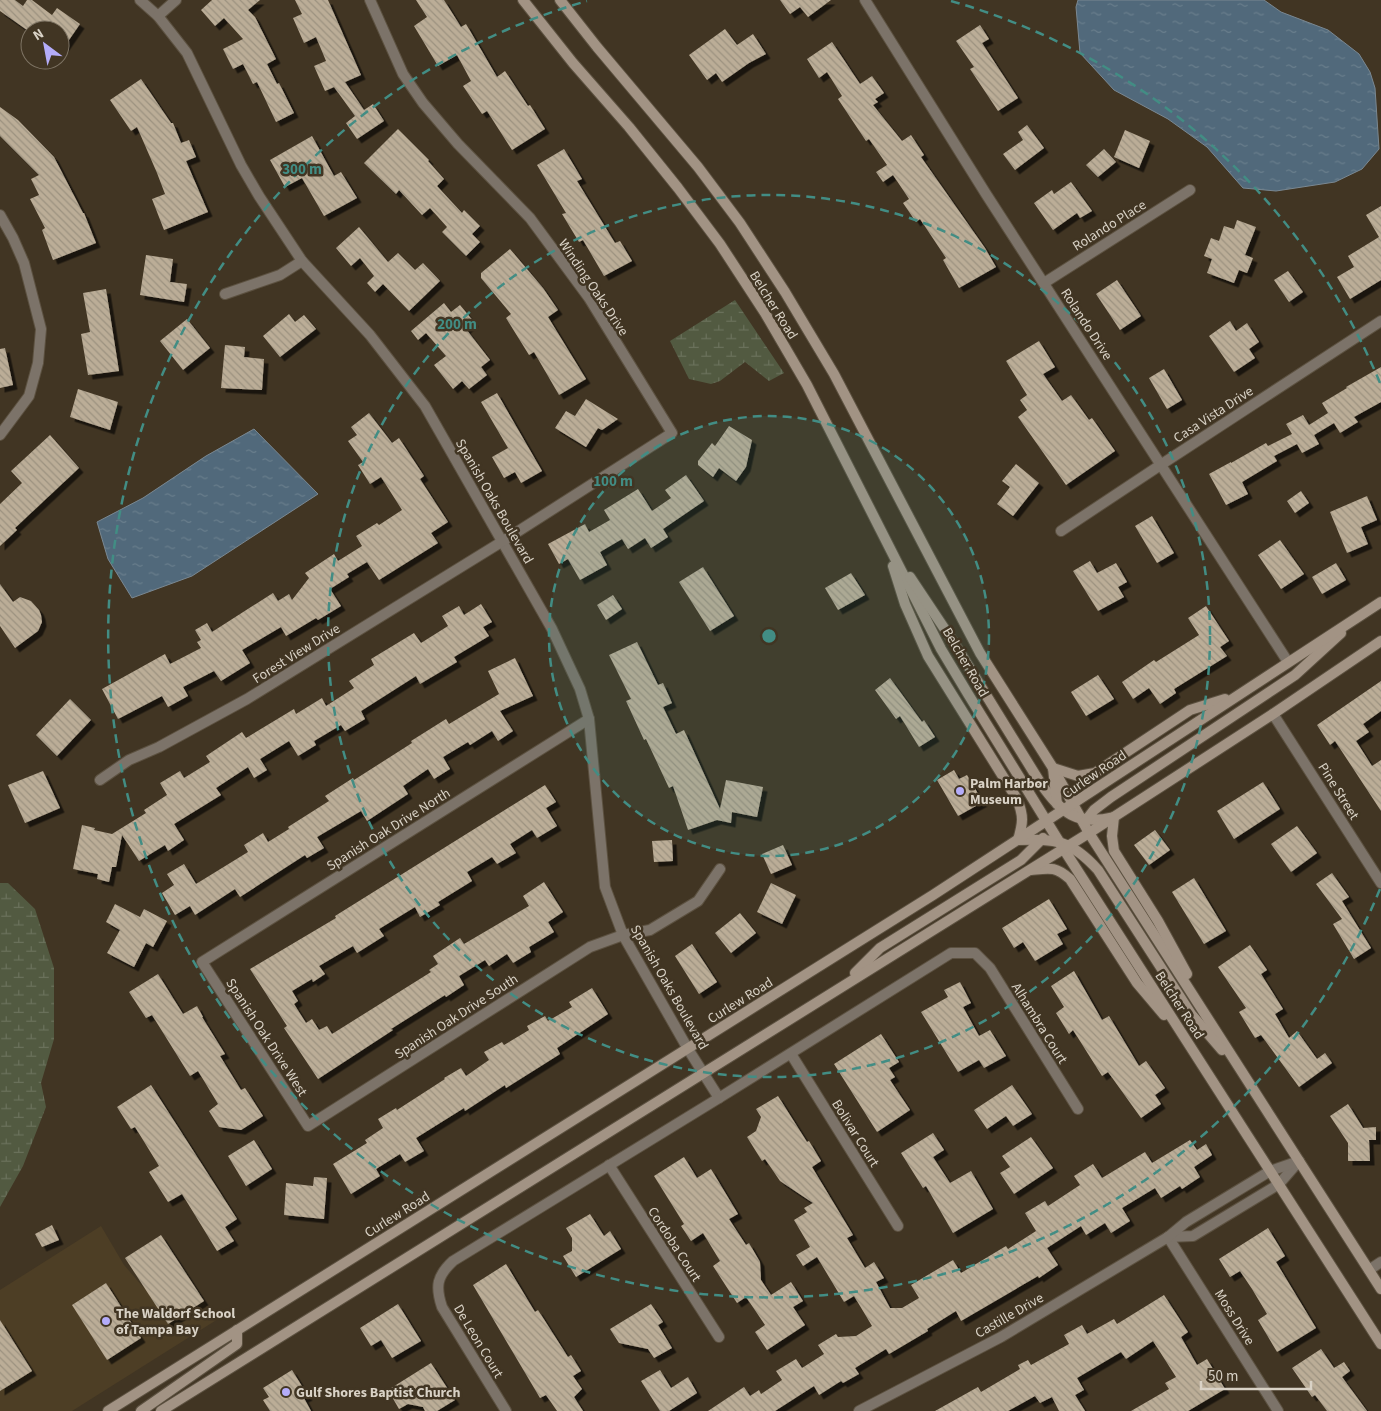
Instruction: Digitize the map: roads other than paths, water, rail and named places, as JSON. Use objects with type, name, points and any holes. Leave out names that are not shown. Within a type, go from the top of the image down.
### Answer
[{"type":"main road","name":"Belcher Road","points":[[523,0],[665,173],[720,244],[765,313],[807,385],[941,649],[1055,816],[1069,845],[1079,873],[1381,1344]]},
{"type":"main road","name":"Belcher Road","points":[[560,0],[698,167],[740,223],[785,292],[834,374],[980,653],[1053,768],[1089,833],[1381,1288]]},
{"type":"main road","points":[[884,536],[954,643],[1041,784],[1055,816]]},
{"type":"main road","points":[[884,536],[905,604],[928,656],[1017,799],[1022,811],[1023,824],[1018,840],[1042,840],[1069,845],[1086,856],[1098,870],[1191,1014],[1246,1078]]},
{"type":"main road","name":"Curlew Road","points":[[108,1411],[688,1049],[1018,840],[1381,602]]},
{"type":"main road","points":[[1069,845],[1083,820],[1094,810],[1296,675],[1362,614]]},
{"type":"main road","points":[[161,1411],[1089,833],[1273,714],[1381,641]]},
{"type":"main road","points":[[841,987],[880,948],[1021,860],[1042,840],[1055,816],[1053,768],[1078,776],[1095,773],[1190,710],[1236,696]]},
{"type":"main road","points":[[1055,816],[1098,821],[1114,817]]},
{"type":"main road","points":[[1114,817],[1112,836],[1114,851],[1158,921],[1229,1051]]},
{"type":"main road","points":[[1028,870],[1060,870],[1070,879],[1137,983],[1193,1050]]},
{"type":"main road","points":[[140,1411],[237,1344],[238,1330]]},
{"type":"street","name":"Spanish Oaks Boulevard","points":[[140,0],[158,16],[187,53],[241,165],[302,261],[370,335],[425,406],[552,629],[580,689],[589,720],[605,887],[622,935],[688,1049],[719,1098]]},
{"type":"street","points":[[158,16],[176,0]]},
{"type":"street","name":"Winding Oaks Drive","points":[[370,0],[403,74],[458,144],[530,218],[588,298],[672,433],[503,541]]},
{"type":"street","name":"Rolando Drive","points":[[865,0],[1044,283],[1288,662]]},
{"type":"street","name":"Rolando Place","points":[[1044,283],[1190,190]]},
{"type":"street","points":[[0,215],[24,263],[41,329],[38,362],[29,396],[0,435]]},
{"type":"street","points":[[226,294],[280,275],[302,261]]},
{"type":"street","name":"Casa Vista Drive","points":[[1061,531],[1381,321]]},
{"type":"street","name":"Forest View Drive","points":[[100,780],[130,760],[247,699],[503,541]]},
{"type":"street","name":"Pine Street","points":[[1273,714],[1381,883]]},
{"type":"street","name":"Spanish Oak Drive North","points":[[202,962],[589,720]]},
{"type":"street","name":"Spanish Oak Drive South","points":[[308,1126],[590,947],[622,935],[650,930],[698,901],[720,869]]},
{"type":"street","name":"Alhambra Court","points":[[791,1054],[951,953],[975,953],[990,968],[1078,1110]]},
{"type":"street","name":"Spanish Oak Drive West","points":[[202,962],[308,1126]]},
{"type":"street","points":[[609,1165],[791,1054]]},
{"type":"street","name":"Bolivar Court","points":[[791,1054],[898,1226]]},
{"type":"street","name":"Castille Drive","points":[[859,1411],[1001,1337],[1168,1237],[1186,1222],[1270,1170],[1299,1161]]},
{"type":"street","name":"Castille Drive","points":[[1168,1237],[1193,1236],[1279,1184],[1299,1161]]},
{"type":"street","name":"De Leon Court","points":[[506,1411],[442,1307],[438,1295],[438,1282],[444,1270],[453,1261],[609,1165]]},
{"type":"street","name":"Cordoba Court","points":[[609,1165],[719,1337]]},
{"type":"street","name":"Moss Drive","points":[[1168,1237],[1276,1410]]},
{"type":"street","points":[[1369,1270],[1381,1262]]},
{"type":"water","points":[[1078,0],[1264,0],[1281,12],[1328,30],[1359,54],[1370,72],[1375,88],[1379,149],[1362,169],[1335,182],[1276,191],[1243,188],[1207,147],[1168,119],[1114,90],[1080,53],[1076,7]]},
{"type":"water","points":[[254,429],[318,494],[192,576],[132,598],[108,559],[97,522],[143,498],[206,456]]},
{"type":"place","name":"Palm Harbor Museum","points":[[960,791]]},
{"type":"place","name":"The Waldorf School of Tampa Bay","points":[[106,1321]]},
{"type":"place","name":"Gulf Shores Baptist Church","points":[[286,1392]]}]
